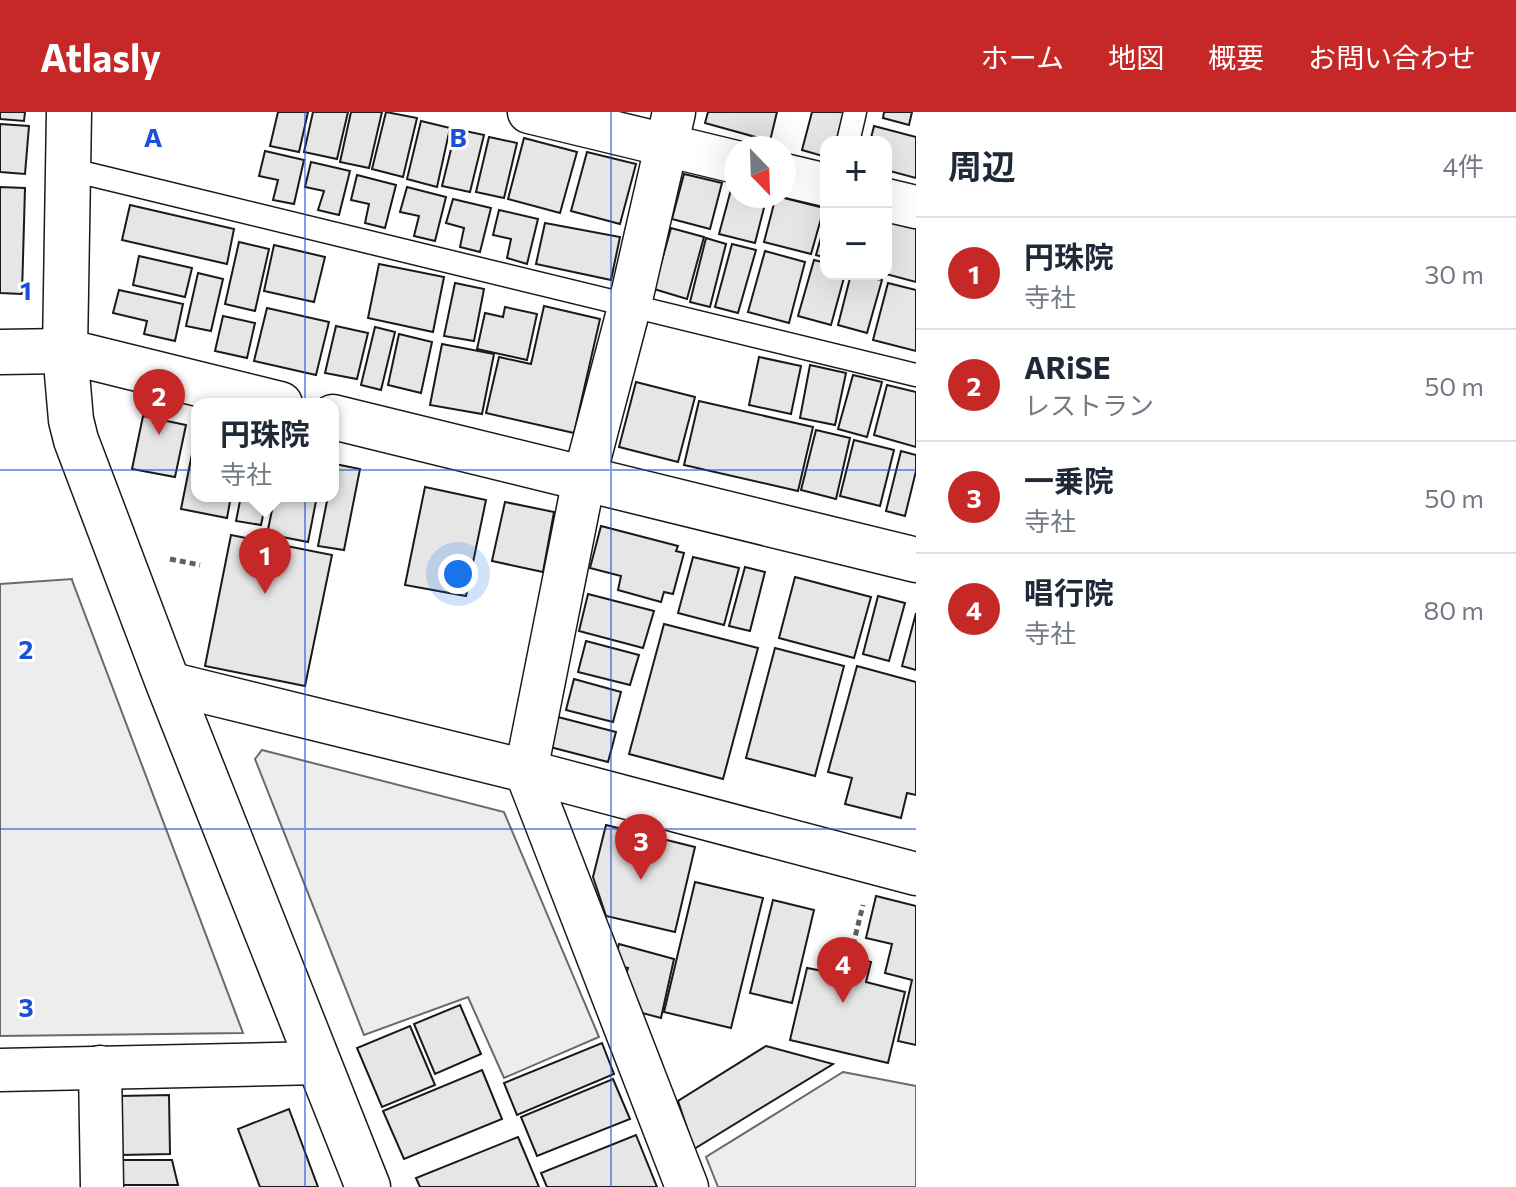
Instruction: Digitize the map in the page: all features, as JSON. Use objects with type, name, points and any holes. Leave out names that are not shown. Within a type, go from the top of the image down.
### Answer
[{"type":"street","points":[[69,112],[65,351],[71,420],[76,440],[168,683],[368,1187]]},
{"type":"street","points":[[529,112],[670,128],[724,156]]},
{"type":"street","points":[[670,128],[630,304],[584,479],[526,771],[687,1187]]},
{"type":"street","points":[[796,178],[820,184]]},
{"type":"street","points":[[892,201],[916,207]]},
{"type":"street","points":[[0,352],[65,351],[256,398]]},
{"type":"street","points":[[339,418],[916,560]]},
{"type":"street","points":[[168,683],[526,771],[916,874]]},
{"type":"street","points":[[0,1070],[319,1063]]},
{"type":"street","points":[[100,1067],[102,1187]]},
{"type":"lane","points":[[849,136],[855,112]]},
{"type":"lane","points":[[68,169],[916,375]]},
{"type":"path","points":[[169,559],[200,565]]},
{"type":"shaded area","points":[[72,579],[243,1033],[0,1036],[0,584]]},
{"type":"shaded area","points":[[262,750],[504,812],[599,1037],[504,1078],[468,997],[364,1035],[255,759]]},
{"type":"shaded area","points":[[843,1072],[916,1086],[916,1187],[718,1187],[706,1157]]},
{"type":"building","points":[[0,112],[25,112],[24,121],[0,119]]},
{"type":"building","points":[[278,112],[308,112],[299,152],[270,146]]},
{"type":"building","points":[[313,112],[348,112],[337,159],[304,152]]},
{"type":"building","points":[[351,112],[382,112],[369,168],[340,162]]},
{"type":"building","points":[[386,112],[417,118],[403,177],[372,169]]},
{"type":"building","points":[[708,112],[777,112],[771,136],[752,136],[705,123]]},
{"type":"building","points":[[812,112],[844,112],[838,136],[820,136],[820,155],[802,150]]},
{"type":"building","points":[[884,112],[912,112],[909,125],[883,118]]},
{"type":"building","points":[[421,121],[450,128],[437,187],[407,179]]},
{"type":"building","points":[[0,124],[29,126],[25,174],[0,172]]},
{"type":"building","points":[[874,126],[916,137],[916,178],[892,172],[892,136],[872,136]]},
{"type":"building","points":[[456,129],[484,135],[470,192],[442,186]]},
{"type":"building","points":[[489,137],[517,143],[504,198],[476,192]]},
{"type":"building","points":[[524,138],[577,152],[560,213],[508,199]]},
{"type":"building","points":[[265,151],[304,160],[294,204],[273,200],[278,180],[259,176]]},
{"type":"building","points":[[587,152],[636,164],[620,224],[571,211]]},
{"type":"building","points":[[311,162],[350,171],[339,215],[318,210],[324,191],[305,187]]},
{"type":"building","points":[[684,174],[722,183],[710,229],[672,219]]},
{"type":"building","points":[[357,175],[396,185],[385,228],[365,223],[369,204],[351,200]]},
{"type":"building","points":[[0,187],[25,188],[22,294],[0,293]]},
{"type":"building","points":[[407,187],[446,197],[435,241],[414,236],[419,216],[400,212]]},
{"type":"building","points":[[453,199],[491,208],[480,252],[460,247],[464,228],[446,223]]},
{"type":"building","points":[[796,201],[820,207],[820,222],[811,254],[764,242],[773,208],[796,208]]},
{"type":"building","points":[[130,205],[234,229],[227,264],[122,240]]},
{"type":"building","points":[[726,208],[764,208],[755,243],[719,234]]},
{"type":"building","points":[[499,210],[538,219],[527,264],[507,258],[511,239],[493,235]]},
{"type":"building","points":[[892,222],[916,228],[916,282],[892,276]]},
{"type":"building","points":[[545,223],[620,237],[611,280],[536,264]]},
{"type":"building","points":[[671,228],[704,237],[687,299],[654,289]]},
{"type":"building","points":[[706,238],[726,244],[710,307],[690,302]]},
{"type":"building","points":[[239,242],[269,249],[255,311],[225,304]]},
{"type":"building","points":[[732,244],[756,250],[738,313],[715,307]]},
{"type":"building","points":[[274,245],[325,257],[314,302],[264,291]]},
{"type":"building","points":[[765,251],[805,262],[789,323],[748,312]]},
{"type":"building","points":[[139,256],[192,268],[185,297],[133,285]]},
{"type":"building","points":[[814,260],[820,262],[820,280],[843,280],[831,325],[798,316]]},
{"type":"building","points":[[379,264],[444,277],[433,332],[368,318]]},
{"type":"building","points":[[198,273],[223,279],[211,331],[186,326]]},
{"type":"building","points":[[849,280],[882,280],[867,333],[838,325]]},
{"type":"building","points":[[455,283],[484,289],[474,341],[444,336]]},
{"type":"building","points":[[888,283],[916,290],[916,351],[873,340]]},
{"type":"building","points":[[119,290],[183,304],[175,341],[144,334],[147,321],[113,313]]},
{"type":"building","points":[[544,306],[600,319],[574,433],[486,413],[499,357],[531,364]]},
{"type":"building","points":[[505,307],[537,314],[527,360],[477,349],[485,313],[503,317]]},
{"type":"building","points":[[267,308],[329,322],[316,375],[254,361]]},
{"type":"building","points":[[223,316],[255,323],[247,358],[215,351]]},
{"type":"building","points":[[336,326],[368,333],[357,379],[325,373]]},
{"type":"building","points":[[375,327],[395,332],[381,390],[361,385]]},
{"type":"building","points":[[399,334],[432,342],[421,393],[388,385]]},
{"type":"building","points":[[442,344],[494,354],[482,414],[430,405]]},
{"type":"building","points":[[759,357],[801,366],[791,414],[749,405]]},
{"type":"building","points":[[810,365],[846,373],[835,425],[800,418]]},
{"type":"building","points":[[853,375],[882,382],[867,437],[838,429]]},
{"type":"building","points":[[636,382],[695,397],[678,462],[619,447]]},
{"type":"building","points":[[887,385],[916,392],[916,447],[874,435]]},
{"type":"building","points":[[699,401],[813,427],[798,491],[684,465]]},
{"type":"building","points":[[143,416],[186,425],[175,477],[132,469]]},
{"type":"building","points":[[816,430],[850,438],[836,499],[801,490]]},
{"type":"building","points":[[854,440],[894,450],[880,506],[840,496]]},
{"type":"building","points":[[901,451],[916,455],[916,471],[905,516],[886,511]]},
{"type":"building","points":[[191,459],[191,502],[230,502],[227,518],[181,509]]},
{"type":"building","points":[[339,465],[360,469],[344,550],[318,546],[327,502],[339,502]]},
{"type":"building","points":[[425,487],[486,500],[466,596],[405,585]]},
{"type":"building","points":[[240,502],[266,502],[261,525],[236,521]]},
{"type":"building","points":[[274,502],[316,502],[308,542],[267,534]]},
{"type":"building","points":[[505,502],[554,512],[543,572],[492,561]]},
{"type":"building","points":[[601,526],[678,546],[676,551],[684,553],[673,594],[664,592],[661,602],[618,590],[621,576],[590,568]]},
{"type":"building","points":[[231,535],[332,555],[305,686],[205,666]]},
{"type":"building","points":[[693,557],[739,568],[724,625],[678,613]]},
{"type":"building","points":[[745,567],[765,572],[750,631],[729,626]]},
{"type":"building","points":[[795,577],[871,597],[854,658],[779,638]]},
{"type":"building","points":[[588,594],[654,611],[643,648],[579,631]]},
{"type":"building","points":[[878,596],[905,603],[889,661],[863,654]]},
{"type":"building","points":[[916,613],[916,670],[902,666]]},
{"type":"building","points":[[664,624],[758,648],[723,779],[629,754]]},
{"type":"building","points":[[586,641],[639,655],[630,685],[578,672]]},
{"type":"building","points":[[775,648],[844,666],[815,776],[746,758]]},
{"type":"building","points":[[857,666],[916,682],[916,795],[907,793],[901,818],[845,804],[852,778],[828,772]]},
{"type":"building","points":[[574,679],[621,692],[613,722],[566,710]]},
{"type":"building","points":[[558,717],[616,732],[608,762],[550,747]]},
{"type":"building","points":[[606,825],[695,847],[675,932],[606,916],[593,877]]},
{"type":"building","points":[[695,882],[763,898],[731,1028],[664,1012]]},
{"type":"building","points":[[876,896],[916,906],[916,1045],[898,1041],[912,980],[885,973],[892,944],[866,938]]},
{"type":"building","points":[[773,900],[814,910],[792,1003],[750,993]]},
{"type":"building","points":[[619,944],[674,959],[661,1018],[642,1013],[626,974],[628,968],[624,967],[617,951]]},
{"type":"building","points":[[828,952],[871,962],[866,982],[905,992],[888,1063],[790,1040],[807,968],[823,971]]},
{"type":"building","points":[[460,1005],[481,1054],[435,1074],[414,1024]]},
{"type":"building","points":[[410,1026],[435,1085],[382,1107],[357,1048]]},
{"type":"building","points":[[602,1043],[614,1074],[517,1115],[504,1083]]},
{"type":"building","points":[[766,1046],[833,1064],[694,1149],[678,1101]]},
{"type":"building","points":[[482,1070],[502,1119],[404,1159],[383,1111]]},
{"type":"building","points":[[613,1079],[630,1119],[537,1156],[521,1117]]},
{"type":"building","points":[[169,1095],[170,1154],[121,1155],[120,1096]]},
{"type":"building","points":[[289,1109],[318,1187],[260,1187],[238,1129]]},
{"type":"building","points":[[636,1135],[657,1187],[547,1187],[541,1173]]},
{"type":"building","points":[[518,1137],[539,1187],[420,1187],[416,1178]]},
{"type":"building","points":[[123,1160],[172,1160],[178,1185],[123,1185]]},
{"type":"place","name":"ARiSE","points":[[159,435]]},
{"type":"place","name":"円珠院","points":[[265,594]]},
{"type":"place","name":"一乗院","points":[[641,880]]},
{"type":"place","name":"唱行院","points":[[843,1003]]}]
